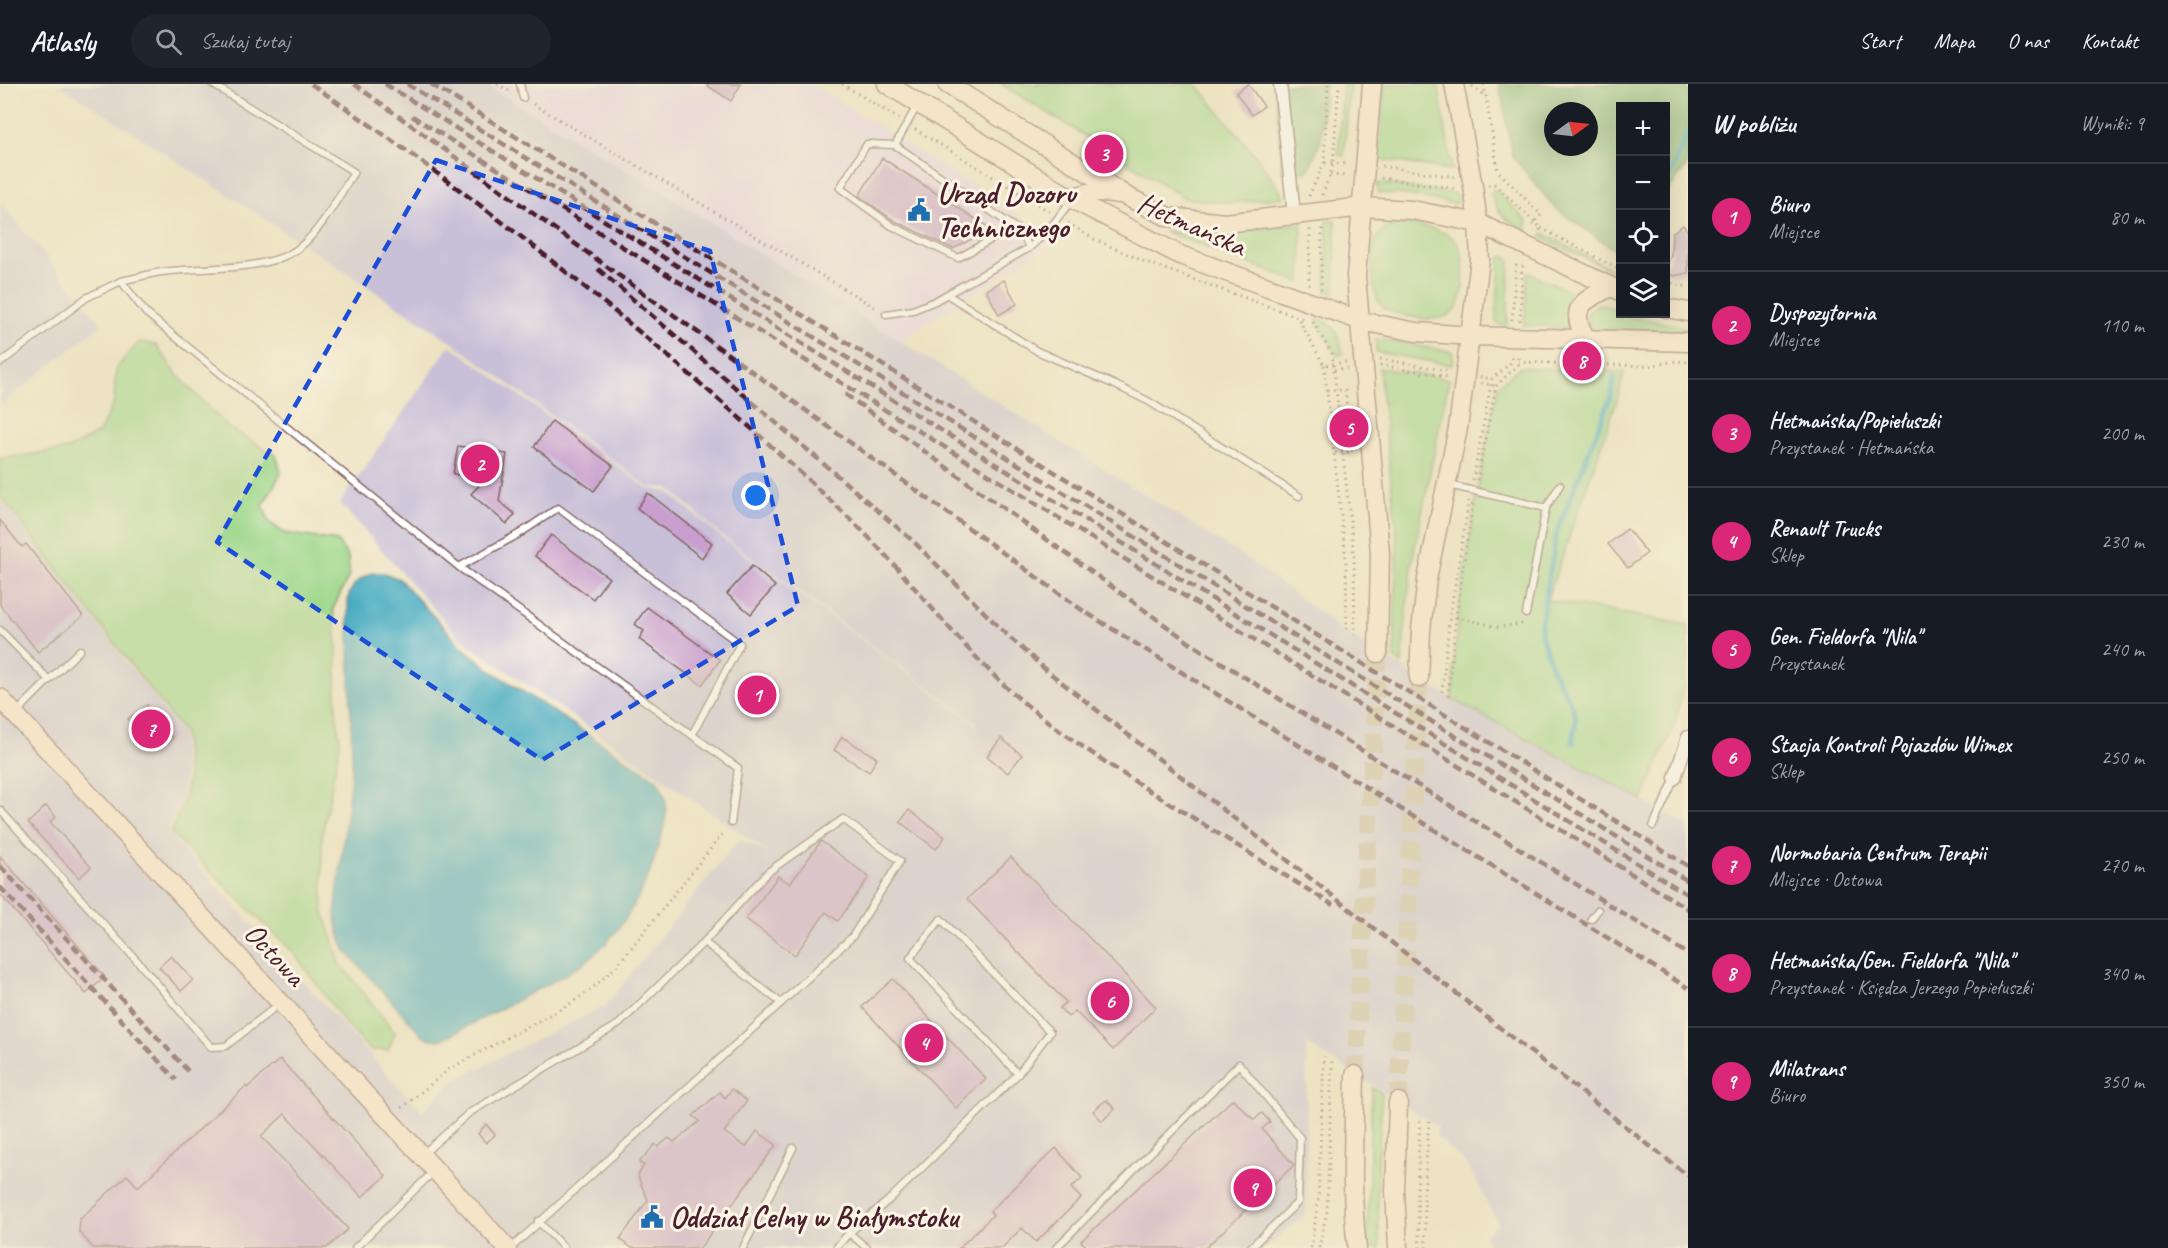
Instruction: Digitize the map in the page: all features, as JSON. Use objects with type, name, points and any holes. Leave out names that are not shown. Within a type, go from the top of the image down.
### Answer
[{"type":"main road","name":"Hetmańska","points":[[887,84],[1072,199],[1180,255],[1361,321],[1416,332],[1471,336],[1688,342]]},
{"type":"main road","name":"Hetmańska","points":[[947,84],[1126,196],[1168,217],[1225,223],[1363,207],[1412,210],[1478,223],[1616,289]]},
{"type":"main road","points":[[1372,84],[1356,276],[1380,553],[1378,653]]},
{"type":"main road","points":[[1419,678],[1421,630],[1427,579],[1466,380],[1480,260],[1478,223],[1471,175],[1454,84]]},
{"type":"main road","points":[[1072,199],[1084,192],[1095,191],[1126,196]]},
{"type":"main road","points":[[1587,340],[1578,325],[1577,315],[1580,306],[1590,297],[1616,289]]},
{"type":"main road","points":[[1670,309],[1688,312]]},
{"type":"main road","name":"Octowa","points":[[0,698],[509,1248]]},
{"type":"main road","points":[[1356,1075],[1353,1160],[1354,1225],[1357,1248]]},
{"type":"main road","points":[[1398,1102],[1395,1191],[1398,1248]]},
{"type":"main road","points":[[1343,1248],[1354,1225]]},
{"type":"street","points":[[1280,84],[1294,214]]},
{"type":"street","points":[[1675,778],[1688,737]]},
{"type":"lane","points":[[0,363],[86,298],[121,281],[162,272],[262,263],[286,256],[300,247],[316,231],[354,172],[212,84]]},
{"type":"lane","points":[[520,84],[523,98]]},
{"type":"lane","points":[[895,145],[918,103]]},
{"type":"lane","points":[[1014,227],[958,258],[892,226],[840,188],[867,144],[895,145],[1014,227],[1022,233],[1029,248]]},
{"type":"lane","points":[[886,314],[913,310],[948,295],[1029,248],[1047,232],[1072,199]]},
{"type":"lane","points":[[121,281],[146,313],[459,567],[738,768],[731,823]]},
{"type":"lane","points":[[948,295],[1037,351],[1148,401],[1299,496]]},
{"type":"lane","points":[[1446,484],[1546,508]]},
{"type":"lane","points":[[1526,614],[1546,508],[1560,485]]},
{"type":"lane","points":[[459,567],[519,534],[558,508],[740,644],[693,735]]},
{"type":"lane","points":[[0,630],[49,680]]},
{"type":"lane","points":[[15,714],[80,650]]},
{"type":"lane","points":[[1653,826],[1675,778]]},
{"type":"lane","points":[[0,810],[140,964],[211,1047],[226,1046],[281,1002]]},
{"type":"lane","points":[[422,1155],[469,1113],[619,1024],[704,942],[768,872],[843,819],[900,861],[852,937],[781,1004],[509,1248]]},
{"type":"lane","points":[[1592,918],[1598,910]]},
{"type":"lane","points":[[836,1248],[849,1233],[889,1200],[1018,1074],[1050,1032],[941,919],[910,958],[1018,1074]]},
{"type":"lane","points":[[704,942],[781,1004]]},
{"type":"lane","points":[[1056,1248],[1239,1064],[1300,1138],[1298,1202],[1250,1248]]},
{"type":"lane","points":[[743,1248],[793,1148]]},
{"type":"lane","points":[[355,1248],[435,1170]]},
{"type":"lane","points":[[538,1221],[564,1248]]},
{"type":"lane","points":[[849,1233],[867,1248]]},
{"type":"path","points":[[497,84],[886,314]]},
{"type":"path","points":[[1339,84],[1333,163],[1320,200],[1321,290],[1312,322],[1332,354],[1354,558],[1355,638]]},
{"type":"path","points":[[1472,84],[1486,96]]},
{"type":"path","points":[[1442,692],[1450,614],[1471,490],[1494,385],[1492,379],[1512,362],[1515,266],[1534,222],[1541,215],[1498,171],[1484,84]]},
{"type":"path","points":[[1324,163],[1366,165],[1452,177],[1498,171]]},
{"type":"path","points":[[1541,228],[1616,268]]},
{"type":"path","points":[[1670,283],[1688,287]]},
{"type":"path","points":[[1518,362],[1647,366],[1676,361],[1688,362]]},
{"type":"path","points":[[1334,370],[1378,364],[1494,385]]},
{"type":"path","points":[[1324,365],[1346,560],[1347,633]]},
{"type":"path","points":[[1327,390],[1345,390],[1352,452],[1334,453]]},
{"type":"path","points":[[1456,617],[1498,627],[1523,625],[1526,614]]},
{"type":"path","points":[[389,1119],[448,1069],[568,1005],[589,991],[615,968],[731,823]]},
{"type":"path","points":[[1311,1248],[1318,1202],[1324,1056]]},
{"type":"path","points":[[1319,1248],[1327,1211],[1332,1061]]},
{"type":"path","points":[[1420,1116],[1418,1196],[1420,1248]]},
{"type":"path","points":[[1426,1248],[1424,1195],[1429,1121]]},
{"type":"highlighted area","points":[[436,160],[710,251],[798,606],[542,760],[217,542]]},
{"type":"shaded area","points":[[59,84],[484,84],[656,188],[1252,562],[1342,630],[1452,699],[1688,825],[1688,1248],[1490,1248],[1484,1235],[1498,1224],[1469,1167],[1435,1135],[1438,1127],[1307,1044],[1306,1213],[1266,1248],[0,1248],[0,498],[182,734],[185,775],[182,796],[168,833],[422,1112],[454,1080],[605,1006],[739,839],[771,854],[460,638],[340,503],[450,345],[647,488],[669,492],[721,537],[974,722],[978,736],[975,721],[721,535],[669,488],[648,487],[452,342]]},
{"type":"shaded area","points":[[483,84],[812,84],[1058,240],[899,341]]},
{"type":"shaded area","points":[[0,202],[102,324],[0,406]]},
{"type":"green space","points":[[1001,84],[1196,84],[1260,161],[1284,197],[1232,203],[1185,198]]},
{"type":"green space","points":[[1275,84],[1325,84],[1321,141],[1307,173],[1282,172]]},
{"type":"green space","points":[[1343,84],[1350,84],[1344,156],[1338,155]]},
{"type":"green space","points":[[1384,84],[1438,84],[1452,170],[1379,159]]},
{"type":"green space","points":[[1499,84],[1684,84],[1688,90],[1688,164],[1670,189],[1670,102],[1616,102],[1616,251],[1555,208],[1513,157]]},
{"type":"green space","points":[[1377,183],[1456,194],[1458,202],[1455,204],[1409,195],[1378,193]]},
{"type":"green space","points":[[1494,189],[1528,222],[1526,230],[1507,220],[1500,212],[1491,194]]},
{"type":"green space","points":[[1334,219],[1336,222],[1335,291],[1331,293],[1326,291],[1327,220]]},
{"type":"green space","points":[[1302,223],[1301,283],[1164,231],[1220,235]]},
{"type":"green space","points":[[1403,223],[1442,232],[1457,244],[1463,267],[1463,284],[1460,300],[1452,313],[1437,318],[1417,318],[1388,310],[1378,301],[1373,274],[1374,245],[1384,230]]},
{"type":"green space","points":[[1543,233],[1616,272],[1541,238]]},
{"type":"green space","points":[[1503,256],[1510,260],[1507,325],[1499,325],[1496,322],[1500,259]]},
{"type":"green space","points":[[1527,272],[1579,295],[1571,301],[1567,309],[1569,328],[1524,325]]},
{"type":"green space","points":[[1601,304],[1616,310],[1616,318],[1639,318],[1688,328],[1688,332],[1595,329],[1588,323],[1587,313],[1596,305]]},
{"type":"green space","points":[[1317,317],[1328,323],[1336,332],[1343,354],[1337,356],[1317,322]]},
{"type":"green space","points":[[1376,339],[1453,352],[1452,365],[1376,352]]},
{"type":"green space","points":[[139,342],[156,345],[178,376],[229,428],[276,455],[281,473],[263,505],[269,522],[284,533],[337,541],[348,557],[349,575],[333,609],[337,644],[336,708],[340,744],[322,835],[323,909],[340,963],[395,1033],[388,1050],[370,1050],[345,1023],[294,953],[171,833],[185,796],[188,777],[184,733],[0,495],[0,459],[68,449],[99,433],[114,402],[116,368]]},
{"type":"green space","points":[[1519,367],[1624,372],[1617,400],[1547,600],[1688,625],[1688,666],[1674,727],[1642,800],[1452,699],[1458,616],[1478,487],[1498,386]]},
{"type":"green space","points":[[1379,368],[1449,379],[1414,552],[1402,664],[1394,658],[1397,538]]},
{"type":"green space","points":[[1372,1088],[1382,1093],[1377,1183],[1380,1248],[1368,1248],[1367,1243]]},
{"type":"water","points":[[372,573],[384,573],[399,579],[462,647],[493,672],[656,779],[665,795],[664,826],[649,874],[635,903],[617,931],[606,943],[595,954],[563,976],[440,1040],[421,1034],[345,950],[335,914],[352,765],[348,598],[357,583]]},
{"type":"building","points":[[705,84],[741,84],[731,101]]},
{"type":"building","points":[[1248,84],[1264,106],[1252,115],[1236,93]]},
{"type":"building","name":"Urząd Dozoru Technicznego","points":[[882,158],[991,229],[953,249],[895,221],[859,196]]},
{"type":"building","points":[[1683,225],[1688,232],[1688,273],[1674,276],[1670,274],[1672,233]]},
{"type":"building","points":[[1004,280],[1017,304],[999,315],[986,290]]},
{"type":"building","points":[[552,421],[613,466],[594,491],[534,447]]},
{"type":"building","points":[[458,446],[507,454],[499,501],[515,514],[507,524],[471,494],[484,480],[453,474]]},
{"type":"building","points":[[648,493],[712,543],[702,558],[637,508]]},
{"type":"building","points":[[0,520],[22,547],[26,544],[83,616],[38,652],[0,605]]},
{"type":"building","points":[[1627,529],[1647,553],[1628,568],[1608,544]]},
{"type":"building","points":[[551,535],[609,578],[593,599],[535,556]]},
{"type":"building","points":[[752,566],[775,586],[751,614],[727,594]]},
{"type":"building","points":[[647,607],[720,660],[702,685],[639,639],[644,631],[635,624]]},
{"type":"building","points":[[750,674],[779,691],[765,715],[736,699]]},
{"type":"building","points":[[147,705],[173,738],[158,750],[153,744],[149,746],[128,719]]},
{"type":"building","points":[[842,737],[877,758],[869,772],[834,750]]},
{"type":"building","points":[[1001,738],[1022,755],[1008,773],[987,756]]},
{"type":"building","points":[[46,806],[56,817],[50,822],[91,867],[79,878],[28,823]]},
{"type":"building","points":[[909,810],[945,837],[936,849],[900,822]]},
{"type":"building","points":[[821,841],[869,877],[838,921],[826,912],[795,955],[746,919],[778,876],[790,884]]},
{"type":"building","points":[[0,856],[105,977],[86,994],[0,894]]},
{"type":"building","points":[[1011,857],[1156,1007],[1113,1050],[1075,1011],[1068,1017],[1060,1008],[1066,1002],[967,899]]},
{"type":"building","points":[[171,956],[193,980],[181,991],[159,967]]},
{"type":"building","points":[[893,979],[986,1079],[956,1108],[862,1007]]},
{"type":"building","points":[[280,1059],[386,1176],[362,1197],[285,1114],[261,1136],[348,1229],[327,1248],[93,1248],[79,1232],[80,1219],[127,1175],[138,1187],[246,1086],[247,1088]]},
{"type":"building","points":[[732,1089],[747,1101],[724,1132],[746,1147],[757,1131],[776,1145],[700,1248],[632,1248],[620,1239],[648,1200],[638,1175],[644,1165],[639,1163],[655,1144],[658,1147],[669,1138],[674,1142],[700,1121],[693,1116],[720,1092],[725,1098]]},
{"type":"building","points":[[1233,1099],[1254,1120],[1262,1113],[1270,1122],[1262,1129],[1294,1165],[1205,1248],[1088,1248],[1081,1241]]},
{"type":"building","points":[[1106,1100],[1115,1109],[1102,1121],[1093,1111]]},
{"type":"building","points":[[486,1124],[495,1135],[486,1143],[478,1134]]},
{"type":"building","points":[[1056,1148],[1082,1178],[1071,1188],[1081,1198],[1036,1242],[1022,1228],[1002,1248],[959,1248],[993,1215],[990,1211]]},
{"type":"waterway","points":[[1670,174],[1688,132]]},
{"type":"waterway","points":[[1573,743],[1576,718],[1572,705],[1553,671],[1541,635],[1541,623],[1557,532],[1611,396],[1614,376]]},
{"type":"tunnel","points":[[1355,1075],[1378,653]]},
{"type":"tunnel","points":[[1398,1102],[1419,678]]},
{"type":"railway","points":[[311,84],[382,133],[520,236],[719,400],[846,515],[891,561],[976,657],[1023,702],[1083,747],[1124,774],[1333,905]]},
{"type":"railway","points":[[354,84],[1082,610],[1688,988]]},
{"type":"railway","points":[[385,84],[1688,895]]},
{"type":"railway","points":[[407,84],[1688,881]]},
{"type":"railway","points":[[431,84],[1688,866]]},
{"type":"railway","points":[[412,116],[1688,909]]},
{"type":"railway","points":[[598,269],[913,541],[1005,633],[1046,670],[1688,1176]]},
{"type":"railway","points":[[845,394],[1190,643],[1688,954]]},
{"type":"railway","points":[[0,866],[188,1071]]},
{"type":"railway","points":[[0,887],[176,1080]]},
{"type":"place","name":"Hetmańska/Popiełuszki","points":[[1104,154]]},
{"type":"place","name":"Urząd Dozoru Technicznego","points":[[919,210]]},
{"type":"place","name":"Hetmańska/Gen. Fieldorfa \"Nila\"","points":[[1582,361]]},
{"type":"place","name":"Gen. Fieldorfa \"Nila\"","points":[[1349,428]]},
{"type":"place","name":"Dyspozytornia","points":[[480,464]]},
{"type":"place","name":"Biuro","points":[[757,695]]},
{"type":"place","name":"Normobaria Centrum Terapii","points":[[151,729]]},
{"type":"place","name":"Stacja Kontroli Pojazdów Wimex","points":[[1110,1001]]},
{"type":"place","name":"Renault Trucks","points":[[924,1043]]},
{"type":"place","name":"Milatrans","points":[[1253,1188]]},
{"type":"place","name":"Oddział Celny w Białymstoku","points":[[652,1217]]}]
